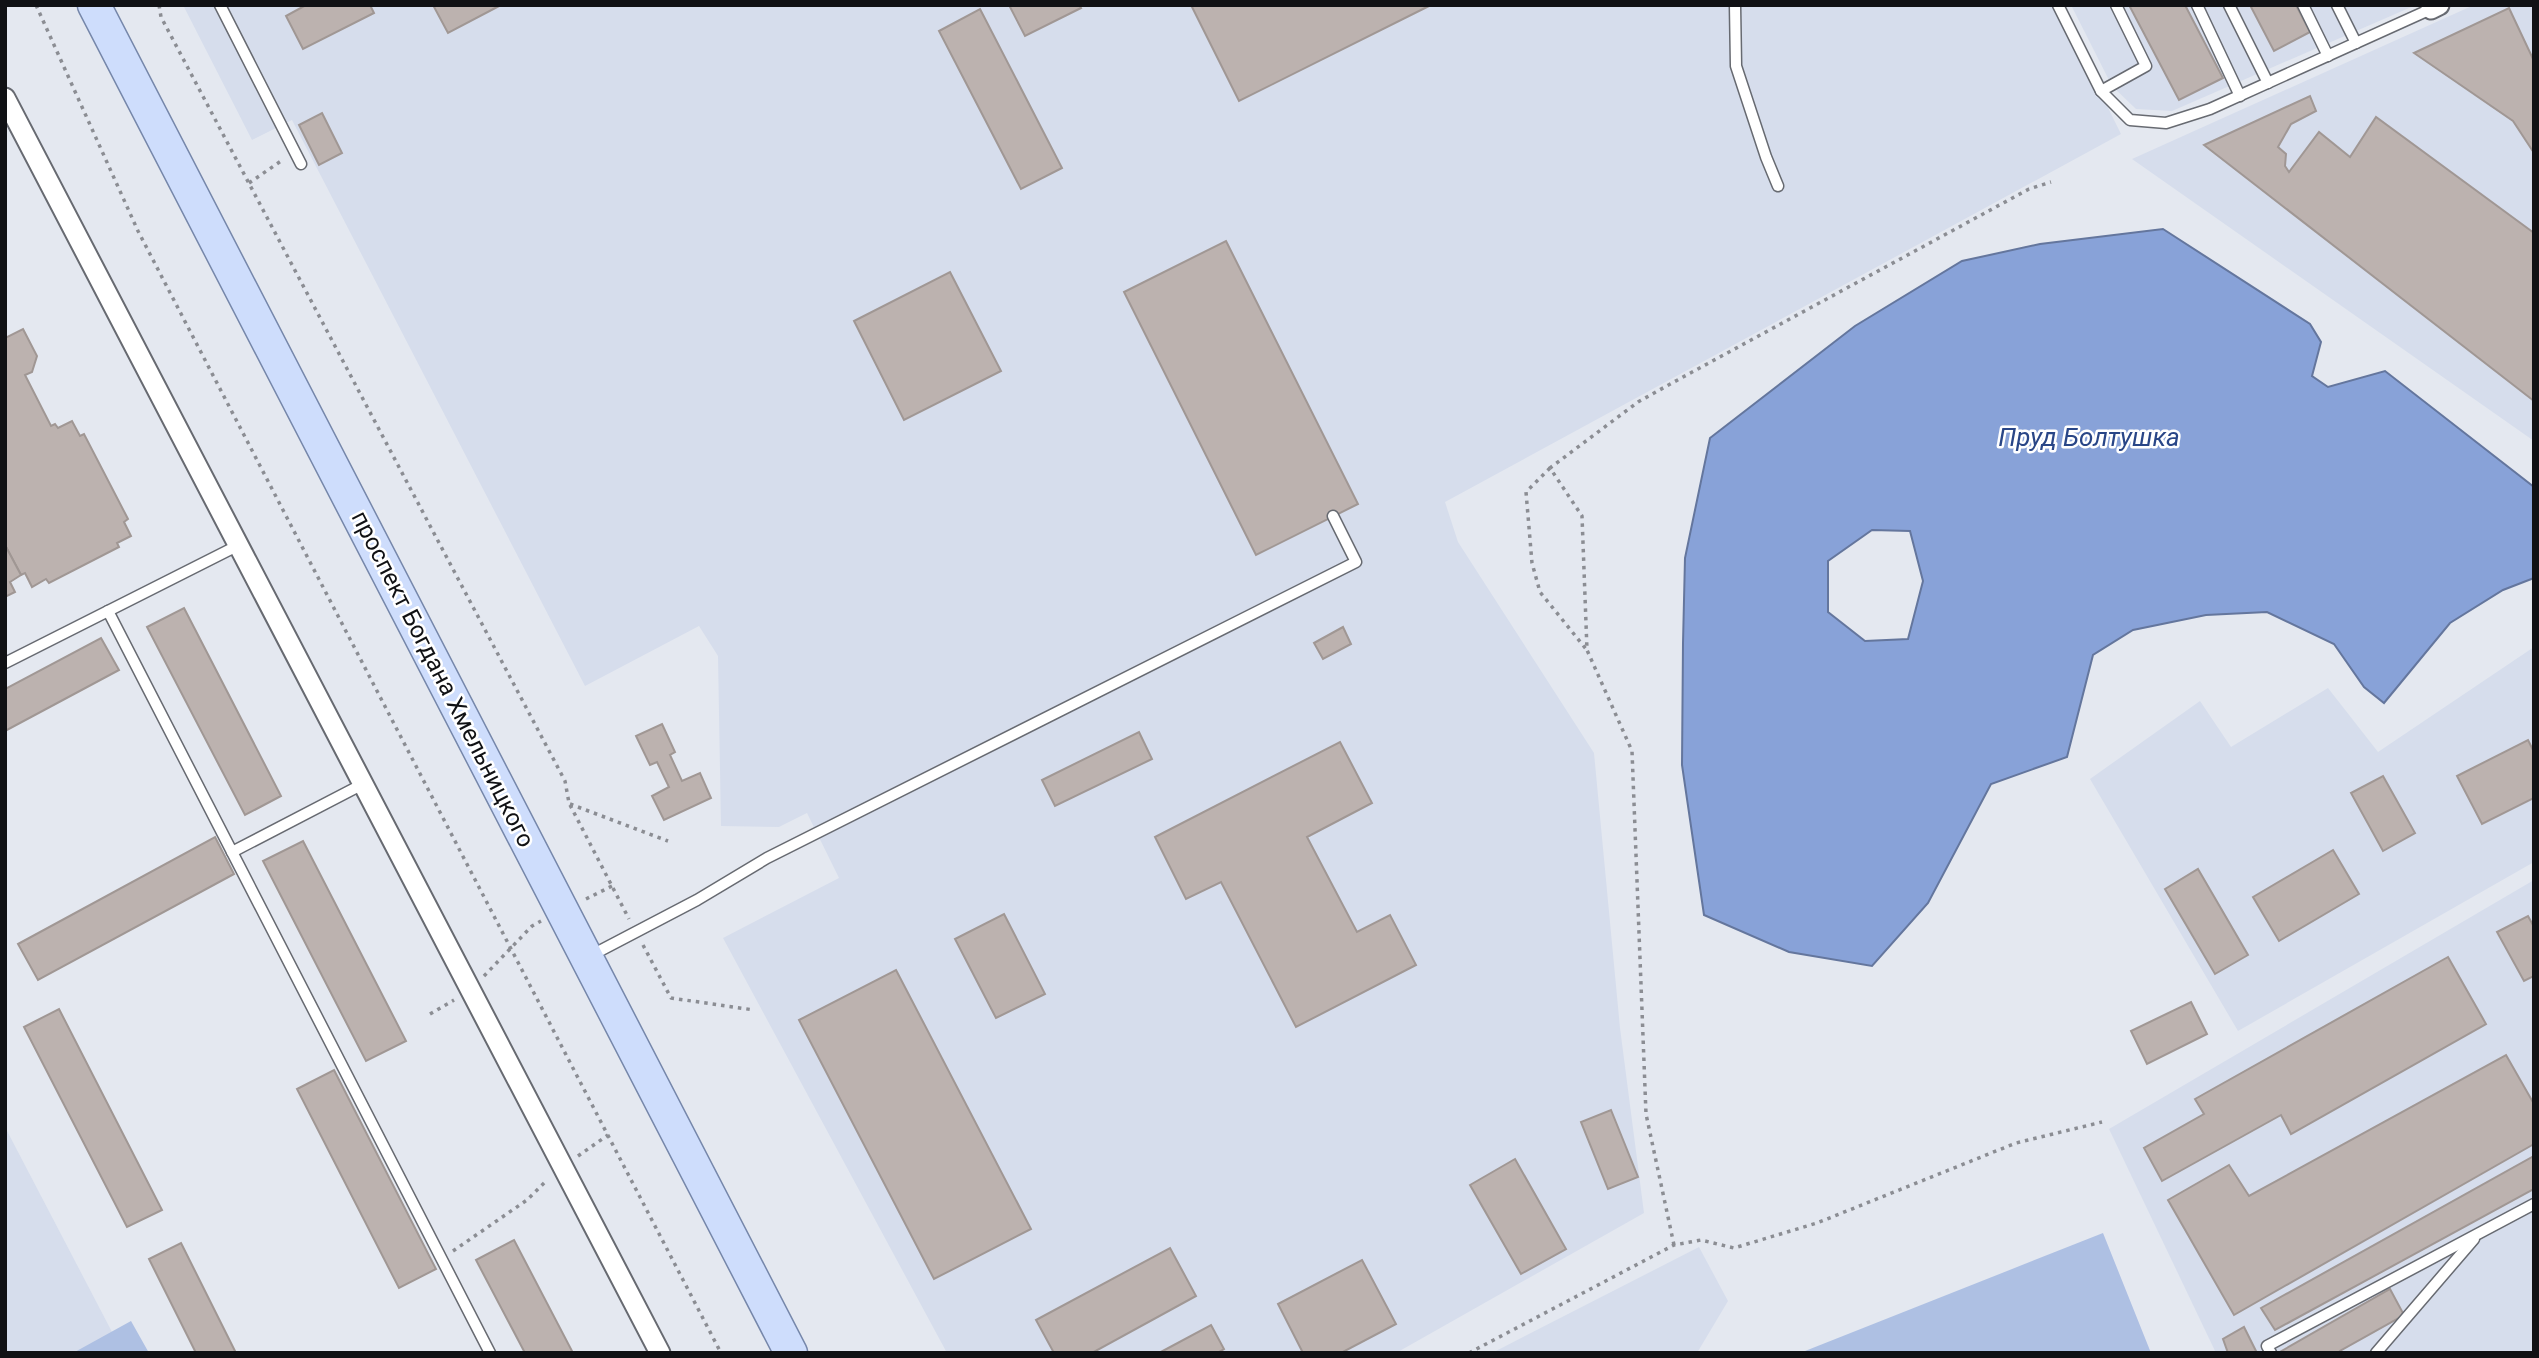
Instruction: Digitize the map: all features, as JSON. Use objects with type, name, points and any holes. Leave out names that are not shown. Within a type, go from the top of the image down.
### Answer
[{"type":"main road","name":"проспект Богдана Хмельницкого","points":[[94,5],[791,1353]]},
{"type":"street","points":[[5,98],[660,1353]]},
{"type":"lane","points":[[220,5],[301,164]]},
{"type":"lane","points":[[1735,5],[1735,66],[1778,186]]},
{"type":"lane","points":[[2058,5],[2101,91],[2130,120],[2166,123],[2240,96],[2433,7]]},
{"type":"lane","points":[[2101,91],[2146,66],[2116,5]]},
{"type":"lane","points":[[2197,5],[2240,96]]},
{"type":"lane","points":[[2229,5],[2268,83]]},
{"type":"lane","points":[[2303,5],[2328,56]]},
{"type":"lane","points":[[2337,5],[2356,43]]},
{"type":"lane","points":[[587,958],[697,900],[767,858],[1356,562],[1333,516]]},
{"type":"lane","points":[[5,663],[239,545]]},
{"type":"lane","points":[[108,611],[489,1352]]},
{"type":"lane","points":[[232,852],[363,784]]},
{"type":"lane","points":[[2271,1353],[2267,1346],[2534,1204]]},
{"type":"lane","points":[[2376,1353],[2479,1233]]},
{"type":"path","points":[[36,5],[138,231],[721,1353]]},
{"type":"path","points":[[159,5],[161,17],[565,781],[569,803],[671,998],[754,1010]]},
{"type":"path","points":[[249,183],[295,151]]},
{"type":"path","points":[[1674,1244],[1646,1114],[1632,751],[1587,650],[1540,592],[1532,563],[1526,492],[1550,468],[1639,402],[2029,189],[2051,182]]},
{"type":"path","points":[[1550,468],[1582,516],[1587,650]]},
{"type":"path","points":[[569,803],[668,841]]},
{"type":"path","points":[[430,1014],[471,990],[532,926],[612,886]]},
{"type":"path","points":[[1469,1353],[1674,1244],[1701,1240],[1734,1248],[1817,1223],[2017,1143],[2102,1122]]},
{"type":"path","points":[[442,1259],[527,1200]]},
{"type":"shaded area","points":[[183,5],[2057,5],[2121,134],[1445,502],[1458,542],[1594,753],[1620,1028],[1644,1213],[1396,1353],[947,1353],[723,938],[839,878],[807,813],[779,827],[721,826],[718,656],[699,626],[585,686],[292,120],[252,140]]},
{"type":"shaded area","points":[[2071,5],[2416,5],[2172,111],[2136,109],[2112,86]]},
{"type":"shaded area","points":[[2474,5],[2534,5],[2534,441],[2132,159]]},
{"type":"shaded area","points":[[2534,647],[2534,862],[2238,1031],[2090,779],[2200,701],[2231,747],[2328,688],[2378,752]]},
{"type":"shaded area","points":[[2534,880],[2534,1353],[2216,1353],[2109,1129]]},
{"type":"shaded area","points":[[5,1127],[123,1353],[5,1353]]},
{"type":"shaded area","points":[[2103,1233],[2151,1353],[1800,1353]]},
{"type":"shaded area","points":[[1699,1247],[1728,1301],[1697,1353],[1492,1353]]},
{"type":"shaded area","points":[[131,1321],[149,1353],[73,1353]]},
{"type":"water","name":"Пруд Болтушка","points":[[2163,229],[2310,324],[2321,342],[2312,376],[2328,387],[2385,371],[2534,487],[2534,578],[2503,590],[2450,623],[2384,703],[2364,687],[2334,644],[2267,612],[2206,615],[2133,630],[2093,655],[2067,757],[1991,784],[1928,903],[1872,966],[1789,952],[1704,915],[1682,765],[1683,643],[1685,558],[1710,438],[1855,326],[1962,261],[2040,244]],"holes":[[[1872,530],[1910,531],[1923,581],[1908,639],[1865,641],[1828,612],[1828,561]]]},
{"type":"building","points":[[306,5],[370,5],[374,13],[303,49],[286,16]]},
{"type":"building","points":[[433,5],[501,5],[448,33]]},
{"type":"building","points":[[1009,5],[1079,5],[1081,8],[1025,36]]},
{"type":"building","points":[[1191,5],[1431,5],[1239,101]]},
{"type":"building","points":[[2129,5],[2185,5],[2223,78],[2179,100]]},
{"type":"building","points":[[2250,5],[2296,5],[2310,32],[2274,51]]},
{"type":"building","points":[[2509,8],[2534,61],[2534,153],[2513,121],[2414,53]]},
{"type":"building","points":[[980,9],[1062,168],[1021,189],[939,31]]},
{"type":"building","points":[[2310,96],[2316,111],[2291,124],[2278,147],[2286,154],[2285,166],[2289,172],[2319,132],[2350,157],[2376,117],[2534,233],[2534,401],[2204,145]]},
{"type":"building","points":[[322,113],[342,153],[319,165],[299,125]]},
{"type":"building","points":[[1226,241],[1358,504],[1256,555],[1124,292]]},
{"type":"building","points":[[950,272],[1001,371],[904,420],[854,321]]},
{"type":"building","points":[[23,329],[37,356],[32,372],[25,375],[51,426],[55,424],[58,428],[72,421],[80,436],[84,434],[128,519],[124,522],[131,536],[117,543],[119,547],[49,583],[46,579],[32,587],[25,573],[21,575],[5,545],[5,338]]},
{"type":"building","points":[[5,545],[21,575],[10,582],[15,592],[5,597]]},
{"type":"building","points":[[184,608],[281,796],[245,815],[147,627]]},
{"type":"building","points":[[1343,627],[1351,644],[1323,659],[1314,643]]},
{"type":"building","points":[[101,638],[119,670],[5,731],[5,689]]},
{"type":"building","points":[[662,724],[675,752],[670,755],[682,781],[700,773],[711,798],[664,820],[652,796],[669,787],[657,762],[650,765],[636,736]]},
{"type":"building","points":[[1139,732],[1152,759],[1055,806],[1042,780]]},
{"type":"building","points":[[2528,740],[2534,752],[2534,798],[2482,824],[2457,776]]},
{"type":"building","points":[[1340,742],[1372,803],[1307,837],[1357,932],[1390,915],[1416,965],[1296,1027],[1221,882],[1186,899],[1155,837]]},
{"type":"building","points":[[2383,776],[2415,833],[2383,851],[2351,793]]},
{"type":"building","points":[[215,837],[234,874],[38,980],[18,944]]},
{"type":"building","points":[[303,841],[406,1041],[366,1061],[263,861]]},
{"type":"building","points":[[2333,850],[2359,894],[2279,941],[2253,897]]},
{"type":"building","points":[[2198,869],[2248,955],[2215,974],[2165,889]]},
{"type":"building","points":[[1004,914],[1045,994],[996,1018],[955,939]]},
{"type":"building","points":[[2528,916],[2534,927],[2534,976],[2524,981],[2497,932]]},
{"type":"building","points":[[2448,957],[2486,1024],[2291,1134],[2281,1115],[2162,1181],[2144,1148],[2204,1114],[2195,1099]]},
{"type":"building","points":[[896,970],[1031,1229],[934,1279],[799,1020]]},
{"type":"building","points":[[2191,1002],[2207,1034],[2147,1064],[2131,1031]]},
{"type":"building","points":[[59,1009],[162,1210],[127,1227],[24,1027]]},
{"type":"building","points":[[2506,1055],[2534,1104],[2534,1144],[2234,1315],[2168,1200],[2229,1165],[2249,1196]]},
{"type":"building","points":[[334,1070],[436,1269],[399,1288],[297,1089]]},
{"type":"building","points":[[1611,1110],[1638,1177],[1608,1189],[1581,1122]]},
{"type":"building","points":[[2534,1156],[2534,1189],[2275,1330],[2261,1308]]},
{"type":"building","points":[[1515,1159],[1566,1249],[1521,1274],[1470,1185]]},
{"type":"building","points":[[514,1240],[573,1353],[525,1353],[476,1260]]},
{"type":"building","points":[[181,1243],[236,1353],[196,1353],[149,1259]]},
{"type":"building","points":[[1170,1248],[1196,1296],[1092,1353],[1054,1353],[1036,1320]]},
{"type":"building","points":[[1362,1260],[1396,1324],[1341,1353],[1303,1353],[1278,1304]]},
{"type":"building","points":[[2390,1289],[2404,1315],[2340,1351],[2341,1353],[2278,1353]]},
{"type":"building","points":[[1211,1325],[1224,1349],[1217,1353],[1159,1353]]},
{"type":"building","points":[[2244,1327],[2257,1353],[2228,1353],[2223,1339]]}]
